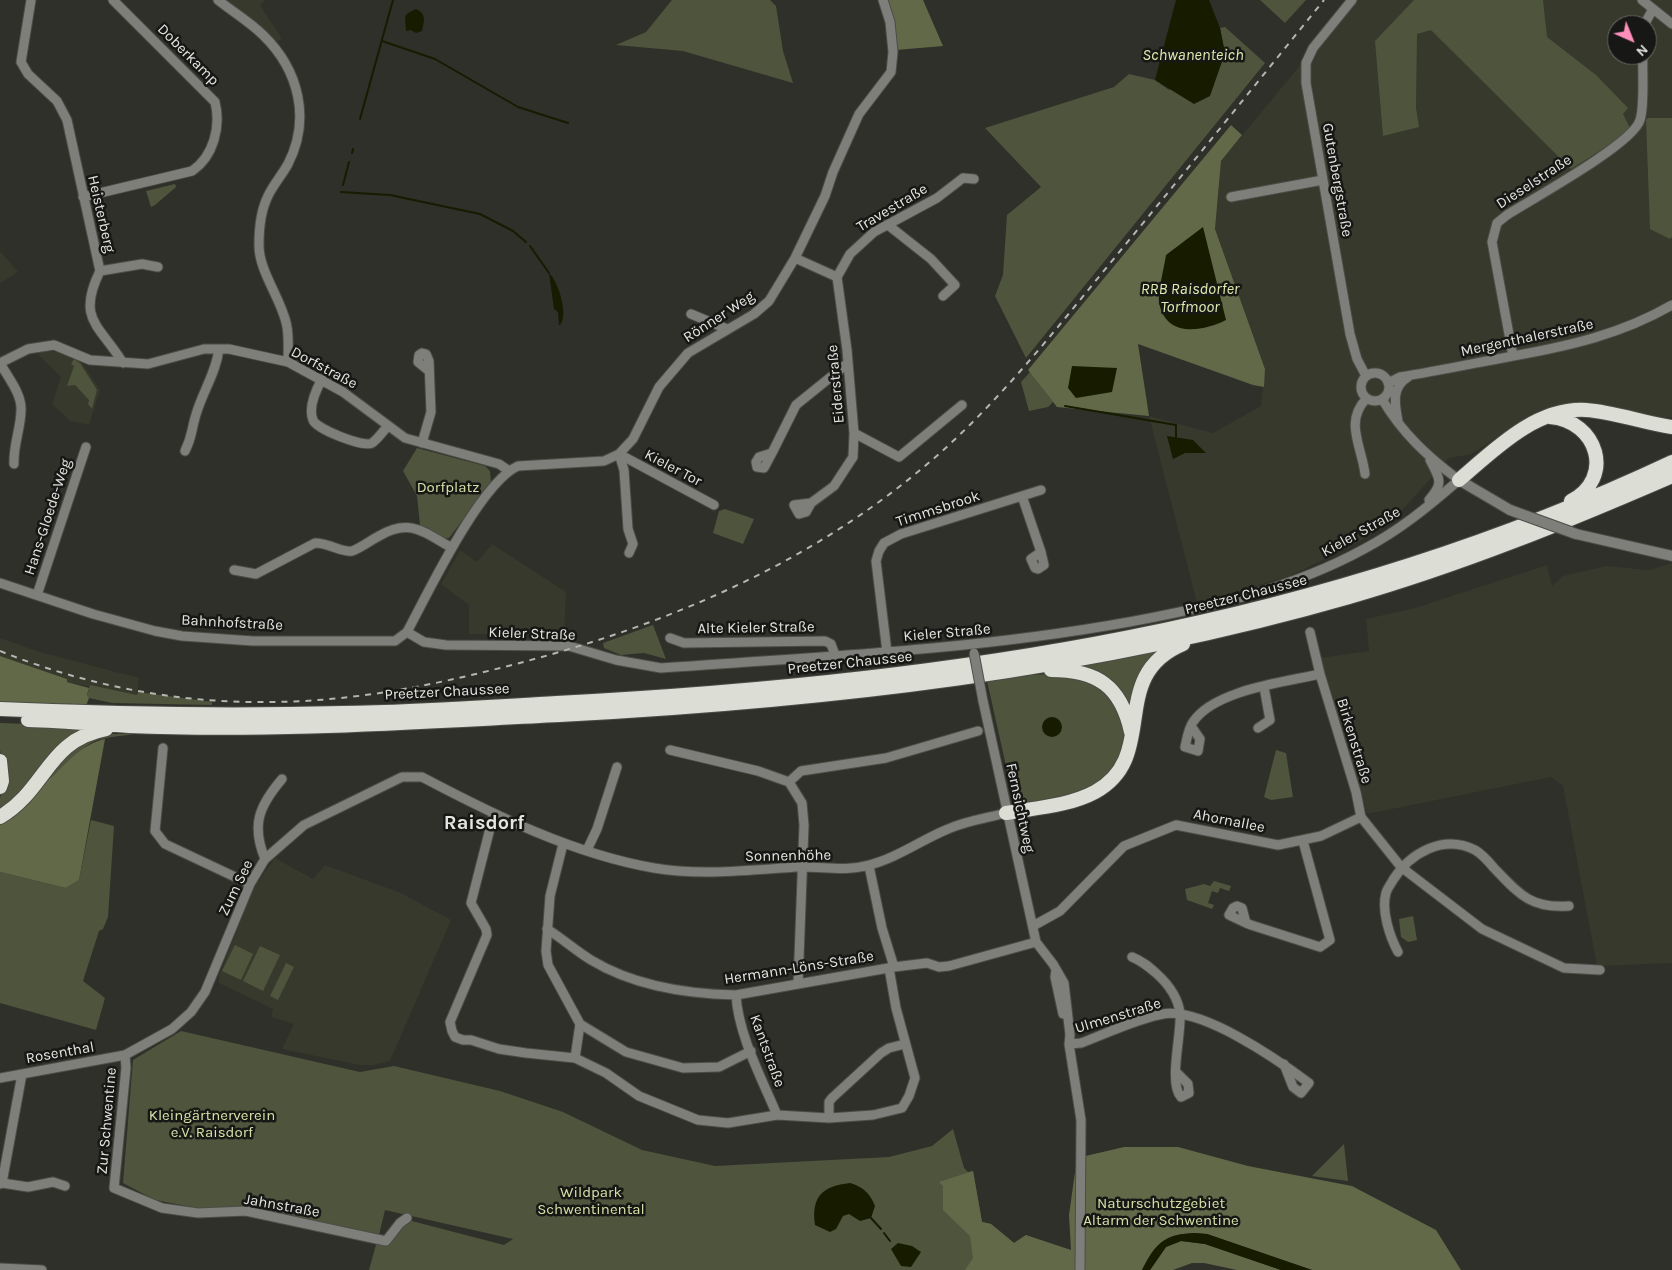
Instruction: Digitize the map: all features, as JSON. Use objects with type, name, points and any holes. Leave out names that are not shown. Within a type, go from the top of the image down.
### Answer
[{"type":"highway","points":[[1459,480],[1515,435],[1547,417],[1562,412],[1587,410],[1672,427]]},
{"type":"highway","points":[[1547,417],[1560,418],[1580,427],[1594,446],[1597,463],[1593,479],[1587,488],[1578,497],[1549,516]]},
{"type":"highway","name":"Preetzer Chaussee","points":[[0,709],[165,715],[419,711],[653,698],[772,689],[901,675],[1010,659],[1110,642],[1299,599],[1457,551],[1549,516],[1672,462]]},
{"type":"highway","name":"Preetzer Chaussee","points":[[0,718],[126,726],[339,725],[653,710],[878,689],[1033,667],[1204,635],[1350,597],[1452,565],[1566,521],[1672,476]]},
{"type":"highway","points":[[1006,813],[1076,799],[1094,792],[1109,782],[1121,768],[1129,750],[1140,688],[1151,666],[1169,650],[1204,635]]},
{"type":"highway","points":[[1033,667],[1042,670],[1069,670],[1084,673],[1101,680],[1114,691],[1122,704],[1132,737]]},
{"type":"highway","points":[[0,817],[26,798],[54,759],[77,738],[87,732],[126,726]]},
{"type":"highway","points":[[0,762],[0,788]]},
{"type":"street","name":"Heisterberg","points":[[32,0],[21,62],[28,74],[56,101],[67,120],[100,271],[93,286],[90,301],[91,317],[123,363]]},
{"type":"street","name":"Doberkamp","points":[[83,196],[192,171],[200,165],[208,153],[217,131],[219,117],[215,102],[113,0]]},
{"type":"street","points":[[218,0],[262,34],[278,51],[290,70],[298,93],[301,117],[298,139],[289,161],[267,196],[258,247],[287,326],[288,362]]},
{"type":"street","name":"Rönner Weg","points":[[619,454],[633,439],[659,387],[672,370],[698,346],[754,314],[769,301],[795,258],[825,196],[833,172],[859,114],[891,72],[890,22],[883,0]]},
{"type":"street","name":"Gutenbergstraße","points":[[1352,0],[1313,48],[1306,63],[1306,83],[1350,334],[1357,359],[1366,376]]},
{"type":"street","points":[[1642,0],[1672,24]]},
{"type":"street","points":[[1649,15],[1652,9]]},
{"type":"street","name":"Dieselstraße","points":[[1513,356],[1492,242],[1497,223],[1506,215],[1608,151],[1636,129],[1641,112],[1643,65]]},
{"type":"street","name":"Travestraße","points":[[837,277],[857,246],[874,232],[937,198],[963,178],[974,178]]},
{"type":"street","points":[[1231,197],[1323,180]]},
{"type":"street","points":[[888,225],[931,259],[955,285],[943,296]]},
{"type":"street","points":[[795,258],[837,277]]},
{"type":"street","points":[[100,271],[142,264],[158,267]]},
{"type":"street","name":"Eiderstraße","points":[[837,277],[848,364],[854,434],[899,458],[962,405]]},
{"type":"street","name":"Mergenthalerstraße","points":[[1388,383],[1412,375],[1568,346],[1602,337],[1672,305]]},
{"type":"street","points":[[691,314],[727,329]]},
{"type":"street","name":"Dorfstraße","points":[[0,363],[28,349],[54,345],[90,360],[123,363],[148,364],[204,349],[219,349],[288,362],[322,379],[363,406],[397,434],[422,444],[498,464],[508,470]]},
{"type":"street","points":[[185,451],[193,436],[195,418],[217,365],[219,349]]},
{"type":"street","points":[[0,363],[15,390],[21,409],[13,452],[14,464]]},
{"type":"street","points":[[772,453],[796,405],[848,364]]},
{"type":"street","points":[[422,444],[431,412],[429,371]]},
{"type":"street","points":[[1371,373],[1382,375],[1388,383],[1388,392],[1382,400],[1366,399],[1361,390],[1363,380],[1371,373]]},
{"type":"street","points":[[1398,424],[1394,398],[1397,389],[1405,378],[1412,375]]},
{"type":"street","points":[[322,379],[311,408],[313,421],[316,426],[349,440],[368,444],[372,443],[388,426]]},
{"type":"street","points":[[1365,474],[1358,453],[1355,416],[1357,408],[1366,399]]},
{"type":"street","points":[[1382,400],[1398,424],[1428,457],[1459,480],[1510,510],[1576,534],[1672,556]]},
{"type":"street","points":[[811,502],[834,486],[853,456],[854,434]]},
{"type":"street","name":"Hans-Gloede-Weg","points":[[37,595],[86,447]]},
{"type":"street","points":[[407,632],[452,548],[474,514],[508,470],[518,466],[604,461],[619,454],[624,470],[628,529],[633,544],[629,553]]},
{"type":"street","name":"Kieler Tor","points":[[619,454],[714,505]]},
{"type":"street","points":[[1408,523],[1439,489],[1440,481],[1428,457]]},
{"type":"street","name":"Kieler Straße","points":[[407,632],[424,642],[446,645],[569,646],[616,660],[661,668],[835,655],[974,649],[1204,608],[1256,594],[1299,579],[1348,558],[1408,523],[1459,480]]},
{"type":"street","name":"Timmsbrook","points":[[886,652],[876,561],[884,543],[908,532],[1041,490]]},
{"type":"street","points":[[1022,496],[1042,552]]},
{"type":"street","points":[[234,570],[256,574],[315,543],[326,543],[345,551],[353,551],[392,528],[407,526],[419,529],[452,548]]},
{"type":"street","name":"Bahnhofstraße","points":[[0,582],[155,631],[214,639],[395,641],[407,632]]},
{"type":"street","name":"Birkenstraße","points":[[1310,632],[1320,674],[1356,792],[1361,817]]},
{"type":"street","name":"Alte Kieler Straße","points":[[670,638],[684,643],[825,641],[831,644],[835,655]]},
{"type":"street","name":"Fernsichtweg","points":[[974,649],[1006,813],[1036,942],[1056,970],[1055,977],[1066,1036],[1069,1041],[1081,1120],[1080,1270]]},
{"type":"street","points":[[1191,726],[1194,720],[1214,704],[1228,697],[1320,674]]},
{"type":"street","points":[[1258,728],[1270,720],[1264,687]]},
{"type":"street","points":[[789,782],[801,772],[886,758],[978,731]]},
{"type":"street","points":[[163,748],[155,831],[165,844],[250,884]]},
{"type":"street","points":[[670,750],[691,757],[758,771],[789,782],[802,803],[804,810],[803,867],[798,984]]},
{"type":"street","points":[[587,850],[597,829],[617,767]]},
{"type":"street","name":"Zum See","points":[[126,1055],[172,1029],[199,1002],[214,973],[250,884],[265,859],[304,825],[408,775],[422,776],[494,813],[563,844]]},
{"type":"street","points":[[265,859],[256,830],[268,796],[282,779]]},
{"type":"street","points":[[494,813],[472,903],[486,929],[486,935],[450,1022],[452,1031],[456,1037],[463,1040],[471,1040],[499,1049],[575,1058],[606,1073],[639,1096],[698,1120],[728,1123],[777,1115],[828,1118],[873,1115],[902,1108],[909,1096],[915,1078],[905,1044],[892,968],[868,866]]},
{"type":"street","name":"Sonnenhöhe","points":[[563,844],[654,868],[741,871],[803,867],[844,869],[868,866],[893,856],[949,828],[1006,813]]},
{"type":"street","points":[[1361,817],[1401,867],[1482,929],[1564,968],[1600,970]]},
{"type":"street","name":"Ahornallee","points":[[1033,926],[1060,911],[1124,846],[1176,825],[1278,845],[1322,836],[1361,817]]},
{"type":"street","points":[[1246,923],[1320,947],[1330,940],[1303,841]]},
{"type":"street","points":[[563,844],[550,896],[546,951],[548,965],[580,1024],[626,1052],[682,1068],[719,1067],[751,1052]]},
{"type":"street","points":[[1398,952],[1392,940],[1384,903],[1386,891],[1401,867],[1410,859],[1436,847],[1453,845],[1476,850],[1522,895],[1545,907],[1569,906]]},
{"type":"street","name":"Hermann-Löns-Straße","points":[[548,929],[593,962],[626,976],[671,989],[736,995],[927,963],[949,966],[1036,942]]},
{"type":"street","points":[[1132,957],[1142,961],[1163,979],[1176,999],[1180,1013],[1176,1072]]},
{"type":"street","name":"Kantstraße","points":[[736,995],[737,1006],[751,1052],[777,1115]]},
{"type":"street","name":"Ulmenstraße","points":[[1069,1041],[1080,1043],[1163,1014],[1180,1013],[1224,1030],[1284,1064]]},
{"type":"street","points":[[575,1058],[580,1024]]},
{"type":"street","points":[[828,1118],[829,1102],[832,1098],[881,1053],[889,1048],[905,1044]]},
{"type":"street","name":"Rosenthal","points":[[0,1078],[126,1055]]},
{"type":"street","name":"Zur Schwentine","points":[[114,1188],[126,1076],[126,1055]]},
{"type":"street","points":[[22,1074],[1,1184],[28,1187],[53,1182],[65,1186]]},
{"type":"street","name":"Jahnstraße","points":[[114,1188],[162,1208],[198,1213],[246,1210],[386,1241],[400,1223],[407,1218]]},
{"type":"street","points":[[0,1268],[42,1270]]},
{"type":"shaded area","points":[[226,0],[266,0],[260,5],[282,39],[275,42]]},
{"type":"shaded area","points":[[1354,0],[1672,0],[1672,417],[1654,419],[1586,403],[1549,408],[1517,423],[1472,454],[1449,458],[1397,516],[1359,542],[1290,576],[1197,603],[1149,416],[1213,433],[1261,406],[1265,369],[1215,229],[1221,161]]},
{"type":"shaded area","points":[[0,251],[18,272],[0,283]]},
{"type":"shaded area","points":[[43,350],[65,353],[81,361],[100,390],[89,425],[70,421],[52,404],[61,377],[38,355]]},
{"type":"shaded area","points":[[492,544],[566,592],[564,636],[469,634],[469,605],[441,584],[460,550],[477,562]]},
{"type":"shaded area","points":[[1672,563],[1672,963],[1597,966],[1563,786],[1551,777],[1367,814],[1320,658],[1369,651],[1366,619],[1415,608],[1547,565],[1552,586],[1563,576],[1606,566],[1649,570]]},
{"type":"shaded area","points":[[0,638],[40,652],[139,678],[137,695],[66,682],[67,679],[0,656]]},
{"type":"shaded area","points":[[275,858],[313,879],[325,865],[401,893],[451,920],[390,1061],[373,1065],[360,1065],[282,1049],[294,1024],[271,1017],[273,1009],[219,983],[219,976],[253,889]]},
{"type":"green space","points":[[672,0],[770,0],[776,6],[783,51],[793,83],[683,51],[616,45],[646,32]]},
{"type":"green space","points":[[887,0],[923,0],[943,46],[896,50]]},
{"type":"green space","points":[[1260,0],[1306,0],[1285,23]]},
{"type":"green space","points":[[1414,0],[1543,0],[1547,37],[1596,75],[1628,108],[1623,114],[1630,128],[1625,135],[1571,169],[1431,30],[1417,34],[1416,108],[1419,127],[1383,136],[1375,41]]},
{"type":"green space","points":[[1225,27],[1265,63],[1026,358],[995,296],[1003,275],[1007,215],[1041,187],[985,128],[1114,87],[1129,74],[1155,80],[1169,90],[1225,53],[1220,28]]},
{"type":"green space","points":[[1648,118],[1672,118],[1672,237],[1670,239],[1650,229],[1646,120]]},
{"type":"green space","points":[[1231,125],[1242,135],[1221,161],[1215,229],[1265,369],[1264,387],[1253,385],[1138,344],[1149,416],[1057,407],[1028,370]]},
{"type":"green space","points":[[175,184],[176,187],[151,207],[146,191]]},
{"type":"green space","points":[[74,359],[80,363],[97,390],[92,409],[88,404],[89,400],[75,385],[67,386],[74,366],[71,364]]},
{"type":"green space","points":[[1030,372],[1053,402],[1048,407],[1029,411],[1021,382]]},
{"type":"green space","name":"Dorfplatz","points":[[417,448],[485,466],[490,471],[491,483],[449,538],[443,538],[420,525],[417,496],[403,471]]},
{"type":"green space","points":[[725,509],[754,519],[743,544],[713,533],[719,511]]},
{"type":"green space","points":[[653,625],[666,659],[644,653],[621,655],[604,648],[603,643]]},
{"type":"green space","points":[[1160,651],[1128,711],[1074,666]]},
{"type":"green space","points":[[0,656],[67,679],[67,682],[89,688],[87,695],[89,698],[86,706],[0,703]]},
{"type":"green space","points":[[1068,673],[1108,690],[1125,723],[1125,745],[1117,766],[1101,782],[1077,794],[1015,806],[987,681],[1031,675]]},
{"type":"green space","points":[[90,685],[137,695],[138,692],[212,702],[212,705],[112,703],[89,698],[87,696]]},
{"type":"green space","points":[[0,723],[85,726],[30,787],[0,813],[0,798],[6,779],[0,750]]},
{"type":"green space","points":[[104,734],[134,734],[95,741],[89,744],[54,777],[48,779],[67,751]]},
{"type":"green space","points":[[105,739],[79,880],[66,888],[0,872],[0,823],[27,805],[48,779],[82,749]]},
{"type":"green space","points":[[1276,750],[1286,753],[1293,797],[1271,800],[1264,797]]},
{"type":"green space","points":[[91,820],[114,826],[108,917],[103,929],[99,931],[83,981],[105,998],[96,1030],[0,1003],[0,872],[66,888],[79,880]]},
{"type":"green space","points":[[1214,881],[1231,886],[1229,891],[1220,888],[1218,893],[1212,891],[1208,903],[1214,905],[1212,909],[1187,900],[1185,889],[1204,884],[1210,886]]},
{"type":"green space","points":[[1413,916],[1417,940],[1408,942],[1401,937],[1399,919]]},
{"type":"green space","points":[[235,945],[253,954],[241,980],[222,971]]},
{"type":"green space","points":[[260,946],[280,955],[263,991],[243,981]]},
{"type":"green space","points":[[286,963],[294,967],[278,1000],[270,996]]},
{"type":"green space","points":[[181,1031],[360,1072],[394,1066],[500,1091],[563,1112],[642,1150],[715,1166],[889,1157],[932,1146],[953,1129],[964,1168],[968,1172],[973,1171],[982,1222],[991,1224],[1014,1243],[1026,1235],[1074,1270],[369,1270],[377,1241],[408,1220],[504,1245],[513,1239],[385,1210],[379,1235],[252,1207],[197,1208],[155,1200],[123,1183],[133,1060]]},
{"type":"green space","points":[[1344,1144],[1348,1181],[1312,1176]]},
{"type":"green space","name":"Naturschutzgebiet Altarm der Schwentine","points":[[1124,1147],[1178,1147],[1248,1166],[1352,1186],[1436,1230],[1461,1270],[1312,1270],[1207,1234],[1184,1234],[1167,1239],[1160,1244],[1154,1250],[1142,1270],[965,1270],[973,1258],[970,1236],[943,1210],[943,1186],[939,1182],[973,1171],[982,1222],[991,1224],[1014,1243],[1026,1235],[1071,1250],[1069,1215],[1077,1158]]},
{"type":"green space","points":[[1181,1241],[1205,1244],[1281,1270],[1237,1270],[1204,1263],[1192,1263],[1173,1270],[1150,1270],[1166,1247]]},
{"type":"water","name":"Schwanenteich","points":[[1176,0],[1209,0],[1220,28],[1225,53],[1210,96],[1194,104],[1155,80]]},
{"type":"water","points":[[416,9],[423,16],[422,31],[416,33],[411,30],[406,31],[405,17]]},
{"type":"water","name":"RRB Raisdorfer Torfmoor","points":[[1203,227],[1226,320],[1206,327],[1186,329],[1177,327],[1169,322],[1163,314],[1159,302],[1160,286],[1166,255]]},
{"type":"water","points":[[549,273],[559,290],[563,306],[560,325],[558,312],[554,309]]},
{"type":"water","points":[[1072,366],[1117,368],[1112,392],[1076,398],[1068,388]]},
{"type":"water","points":[[1167,436],[1193,440],[1206,453],[1185,453],[1173,459]]},
{"type":"water","points":[[1052,717],[1059,720],[1062,727],[1059,734],[1052,737],[1045,734],[1042,727],[1045,720]]},
{"type":"water","points":[[850,1183],[859,1186],[871,1197],[875,1206],[871,1218],[860,1221],[849,1214],[843,1216],[836,1229],[830,1232],[815,1225],[815,1207],[821,1194],[833,1187]]},
{"type":"water","points":[[1194,1233],[1207,1234],[1312,1270],[1281,1270],[1205,1244],[1181,1241],[1166,1247],[1150,1270],[1142,1270],[1156,1247],[1162,1242],[1175,1236]]},
{"type":"water","points":[[898,1243],[912,1246],[921,1252],[911,1267],[901,1266],[891,1249]]},
{"type":"waterway","points":[[360,119],[393,0]]},
{"type":"waterway","points":[[382,41],[435,59],[518,107],[568,123]]},
{"type":"waterway","points":[[352,153],[353,149]]},
{"type":"waterway","points":[[343,185],[349,162]]},
{"type":"waterway","points":[[341,192],[390,195],[480,214],[513,231],[526,242]]},
{"type":"waterway","points":[[530,246],[549,273]]},
{"type":"waterway","points":[[1065,406],[1176,425],[1176,438]]},
{"type":"waterway","points":[[871,1218],[881,1229]]},
{"type":"waterway","points":[[884,1233],[890,1241]]},
{"type":"railway","points":[[0,651],[32,663],[97,682],[165,695],[199,699],[267,702],[327,699],[416,687],[504,667],[563,651],[679,611],[735,586],[789,559],[842,527],[892,492],[940,453],[964,430],[1010,383],[1053,333],[1324,0]]},
{"type":"district","name":"Raisdorf","points":[[484,823]]},
{"type":"park label","name":"Kleingärtnerverein e.V. Raisdorf","points":[[212,1124]]},
{"type":"park label","name":"Wildpark Schwentinental","points":[[591,1202]]}]
